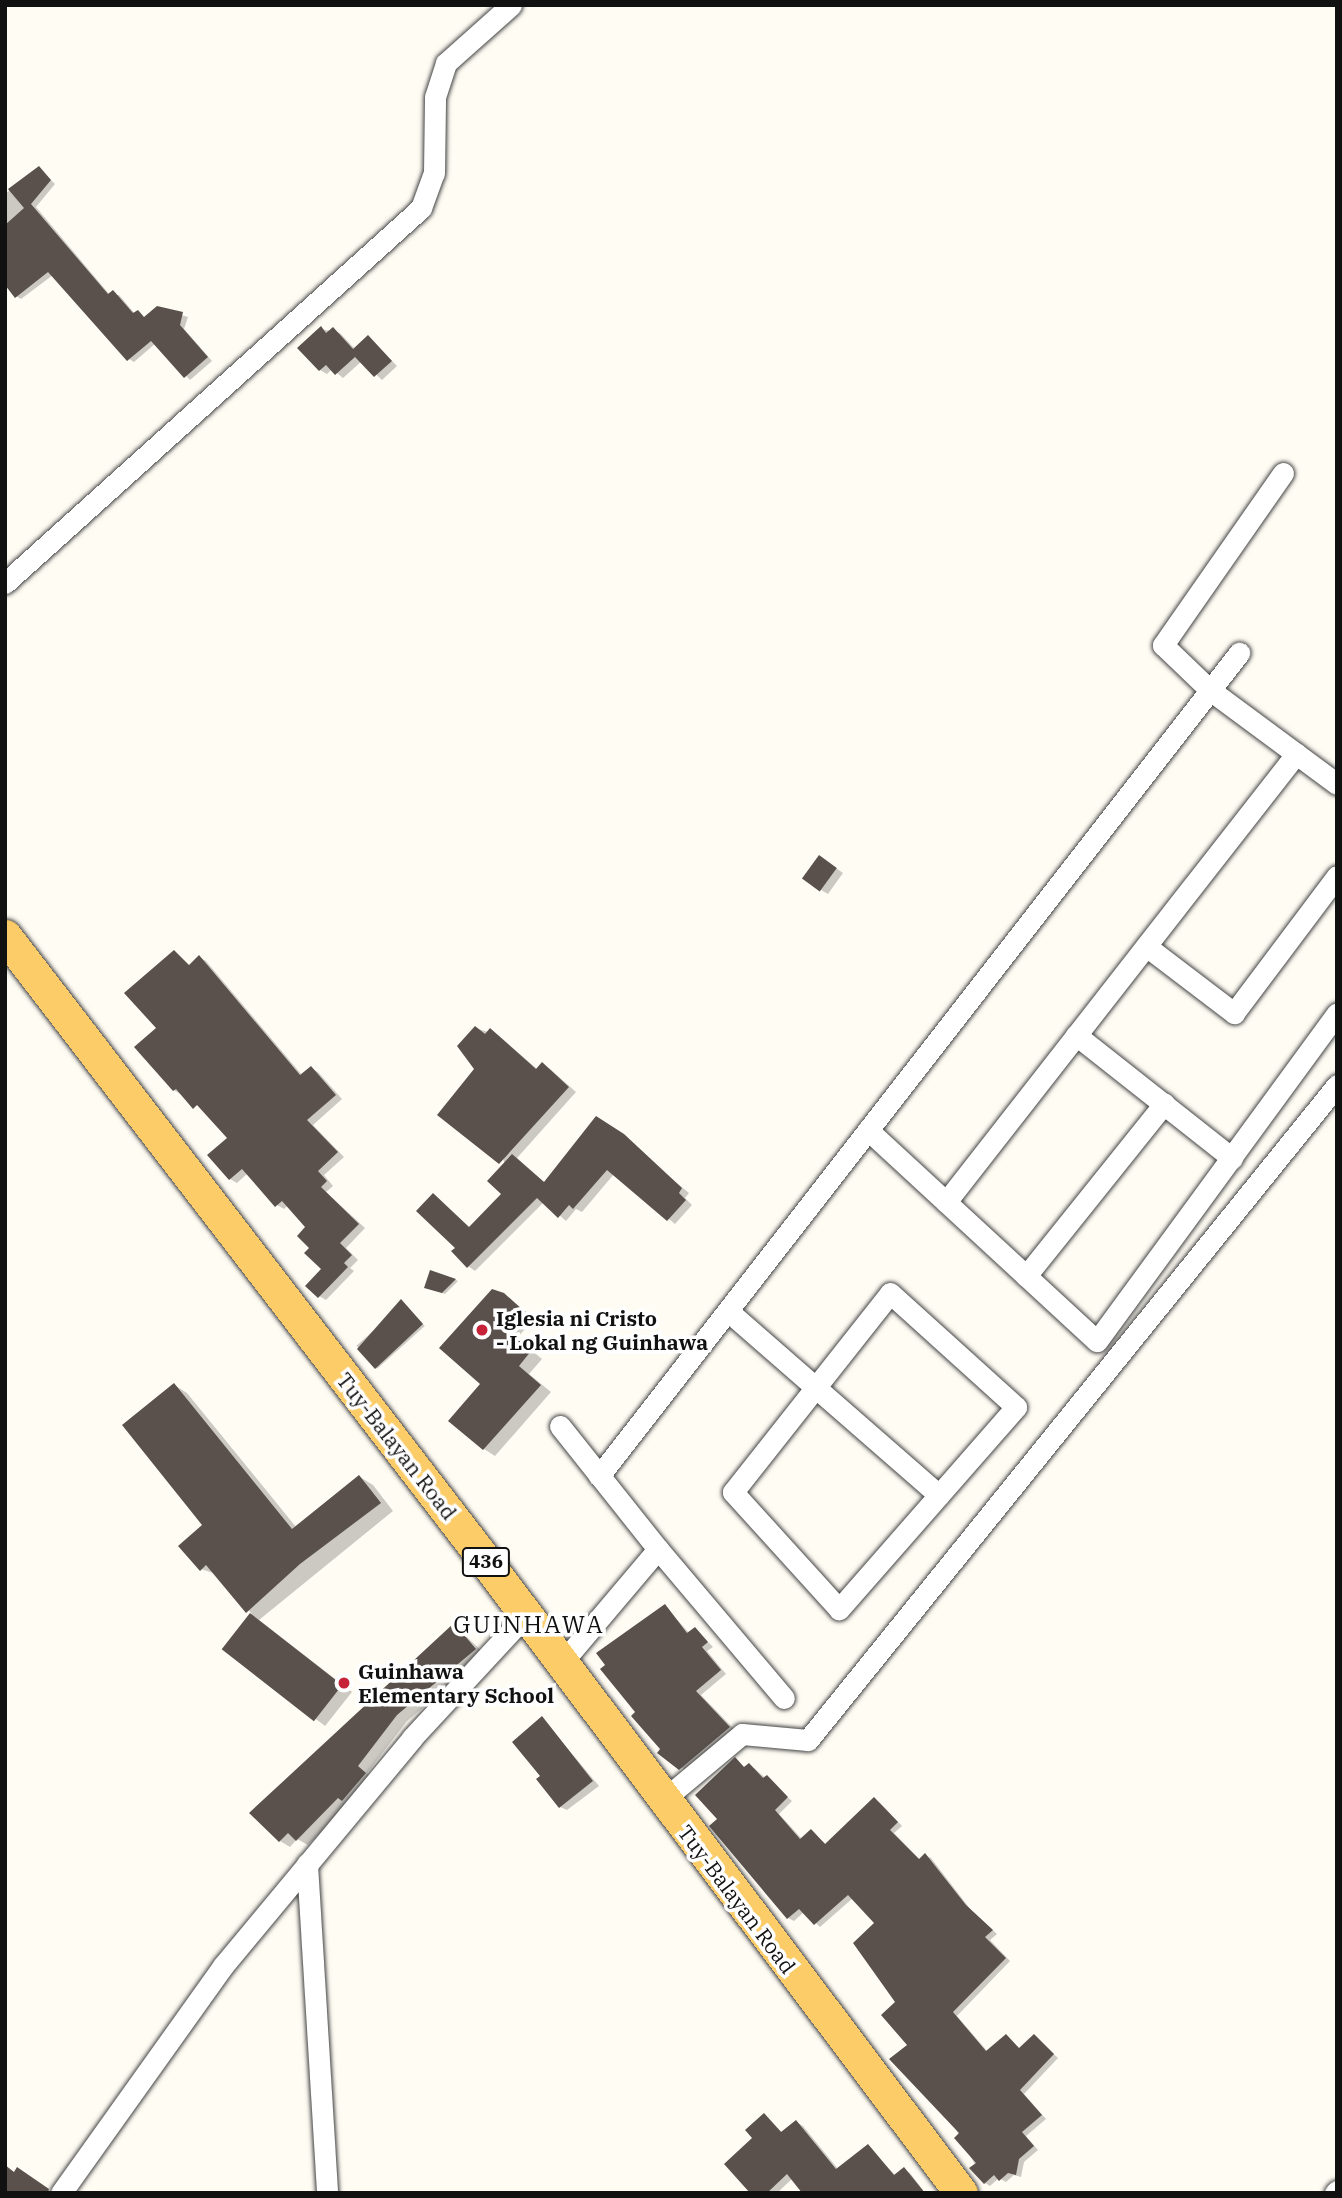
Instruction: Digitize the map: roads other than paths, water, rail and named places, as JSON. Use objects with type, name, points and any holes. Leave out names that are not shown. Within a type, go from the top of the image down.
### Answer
[{"type":"main road","name":"Tuy-Balayan Road","points":[[5,936],[961,2193]]},
{"type":"street","points":[[5,583],[421,208],[434,173],[435,97],[446,63],[511,5]]},
{"type":"street","points":[[1283,473],[1163,645],[1210,690],[1337,784]]},
{"type":"street","points":[[599,1476],[1239,653]]},
{"type":"street","points":[[946,1202],[1296,754]]},
{"type":"street","points":[[1146,946],[1234,1013],[1337,876]]},
{"type":"street","points":[[868,1130],[1097,1341],[1337,1013]]},
{"type":"street","points":[[1076,1035],[1232,1158]]},
{"type":"street","points":[[663,1800],[742,1734],[808,1740],[1337,1085]]},
{"type":"street","points":[[1026,1276],[1164,1104]]},
{"type":"street","points":[[890,1293],[1016,1408],[939,1495],[839,1609],[733,1492],[890,1293]]},
{"type":"street","points":[[727,1311],[939,1495]]},
{"type":"street","points":[[560,1426],[658,1549],[784,1698]]},
{"type":"street","points":[[560,1665],[658,1549]]},
{"type":"street","points":[[61,2193],[223,1966],[412,1738],[524,1617]]},
{"type":"street","points":[[307,1864],[327,2193]]},
{"type":"place","name":"Iglesia ni Cristo - Lokal ng Guinhawa","points":[[482,1330]]},
{"type":"place","name":"Guinhawa Elementary School","points":[[344,1683]]},
{"type":"district","name":"GUINHAWA","points":[[529,1625]]}]
